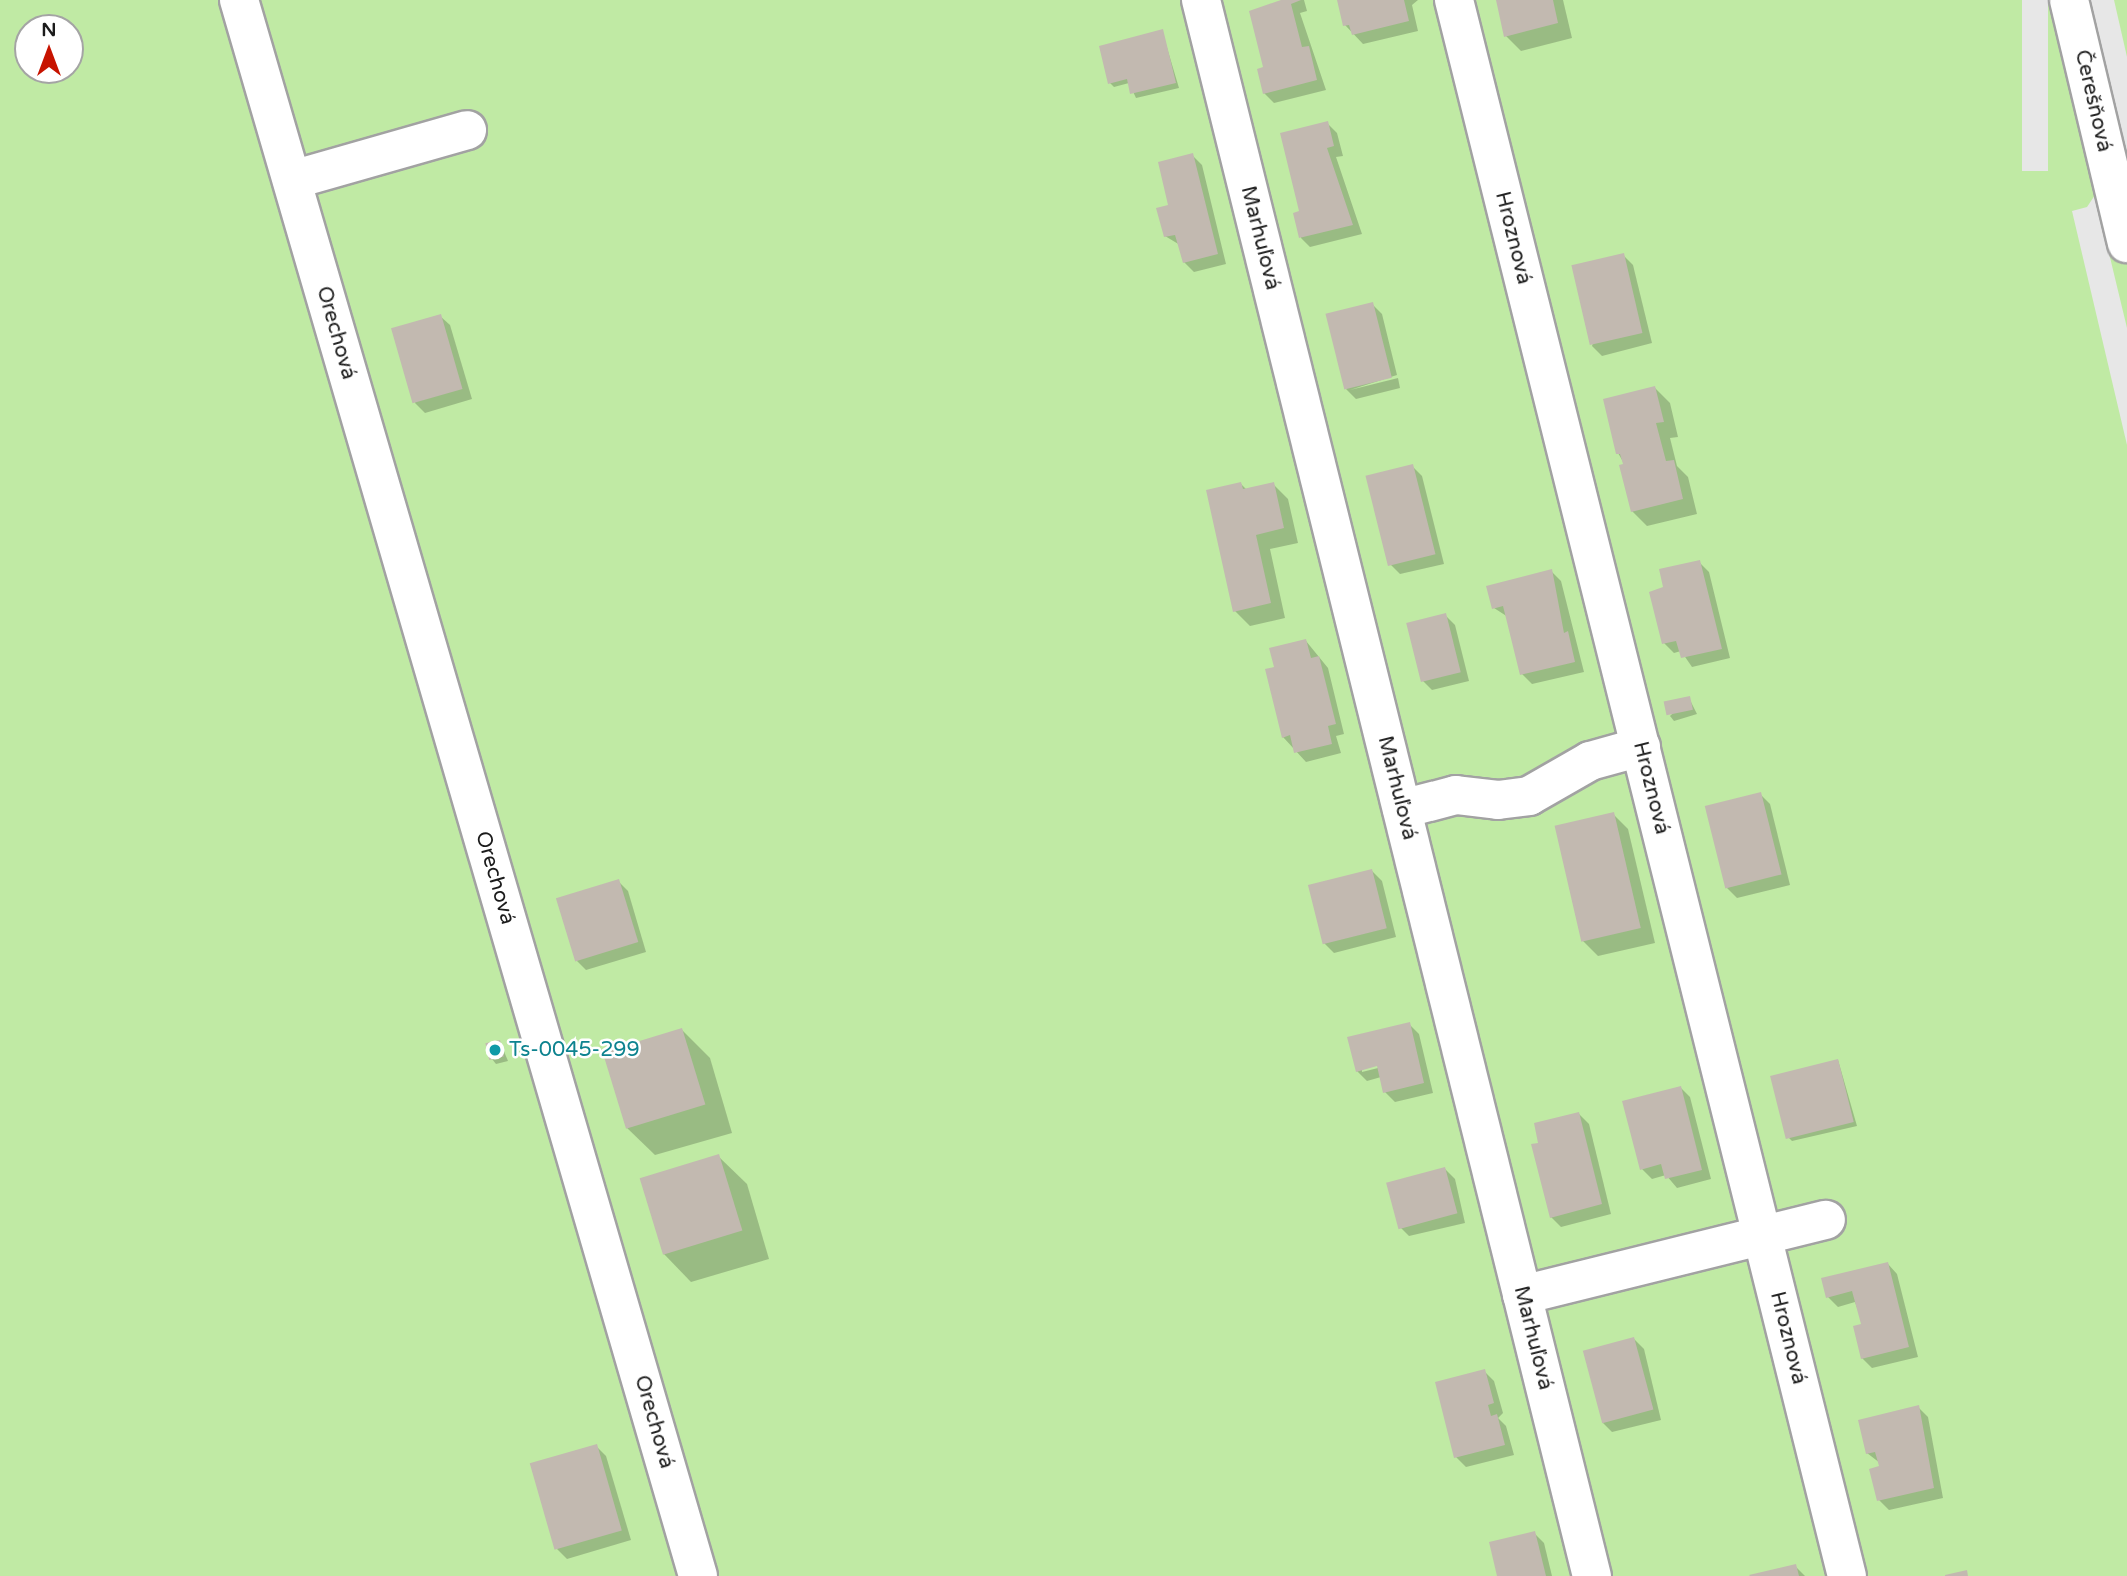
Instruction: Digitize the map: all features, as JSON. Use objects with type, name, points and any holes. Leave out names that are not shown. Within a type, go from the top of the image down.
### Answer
[{"type":"street","name":"Orechová","points":[[239,0],[698,1576]]},
{"type":"street","name":"Marhuľová","points":[[1201,0],[1592,1576]]},
{"type":"street","name":"Hroznová","points":[[1454,0],[1847,1576]]},
{"type":"street","name":"Čerešňová","points":[[2069,0],[2127,243]]},
{"type":"street","points":[[292,180],[467,130]]},
{"type":"street","points":[[1402,809],[1456,795],[1498,800],[1529,796],[1590,761],[1641,747]]},
{"type":"street","points":[[1522,1295],[1762,1233],[1826,1220]]},
{"type":"green space","points":[[0,0],[2127,0],[2127,1576],[0,1576]]},
{"type":"shaded area","points":[[2022,0],[2048,0],[2048,171],[2022,171]]},
{"type":"shaded area","points":[[2084,0],[2114,0],[2127,57],[2127,150],[2121,152]]},
{"type":"shaded area","points":[[2095,195],[2127,328],[2127,445],[2072,211],[2087,207]]},
{"type":"building","points":[[1281,0],[1301,0],[1291,4],[1302,47],[1309,46],[1317,80],[1263,94],[1257,69],[1263,67],[1249,11]]},
{"type":"building","points":[[1337,0],[1404,0],[1409,21],[1352,35],[1349,25],[1343,26]]},
{"type":"building","points":[[1496,0],[1553,0],[1558,23],[1504,37]]},
{"type":"building","points":[[1163,29],[1176,83],[1130,94],[1127,79],[1108,84],[1099,46]]},
{"type":"building","points":[[1328,121],[1334,146],[1327,148],[1353,225],[1299,238],[1293,213],[1299,211],[1280,133]]},
{"type":"building","points":[[1193,153],[1218,254],[1183,263],[1175,235],[1164,237],[1156,208],[1168,205],[1158,162]]},
{"type":"building","points":[[1624,253],[1642,333],[1590,345],[1571,265]]},
{"type":"building","points":[[1373,302],[1392,378],[1344,390],[1325,314]]},
{"type":"building","points":[[441,314],[462,389],[413,403],[391,328]]},
{"type":"building","points":[[1655,386],[1664,422],[1656,423],[1666,461],[1674,460],[1683,499],[1631,512],[1619,465],[1623,464],[1620,454],[1616,454],[1603,399]]},
{"type":"building","points":[[1413,464],[1435,554],[1388,566],[1365,476]]},
{"type":"building","points":[[1241,482],[1243,489],[1274,482],[1284,528],[1256,535],[1271,603],[1233,612],[1206,490]]},
{"type":"building","points":[[1700,560],[1722,649],[1681,658],[1676,641],[1662,644],[1649,592],[1663,587],[1659,569]]},
{"type":"building","points":[[1552,569],[1564,633],[1568,631],[1575,662],[1520,675],[1503,606],[1492,609],[1486,586]]},
{"type":"building","points":[[1446,613],[1461,672],[1421,682],[1406,623]]},
{"type":"building","points":[[1306,639],[1311,658],[1319,656],[1336,724],[1328,726],[1332,744],[1294,753],[1290,735],[1282,738],[1265,669],[1274,667],[1269,648]]},
{"type":"building","points":[[1690,696],[1693,710],[1667,715],[1664,702]]},
{"type":"building","points":[[1761,792],[1782,874],[1725,889],[1705,806]]},
{"type":"building","points":[[1614,812],[1641,928],[1581,942],[1555,826]]},
{"type":"building","points":[[1372,869],[1387,928],[1323,944],[1308,885]]},
{"type":"building","points":[[619,879],[638,942],[575,961],[556,898]]},
{"type":"building","points":[[1410,1022],[1424,1083],[1383,1093],[1377,1066],[1356,1072],[1347,1037]]},
{"type":"building","points":[[682,1028],[705,1105],[626,1129],[603,1052]]},
{"type":"building","name":"Ts-0045-299","points":[[500,1040],[504,1057],[489,1060],[485,1043]]},
{"type":"building","points":[[1838,1059],[1854,1122],[1786,1139],[1770,1076]]},
{"type":"building","points":[[1681,1086],[1702,1170],[1665,1179],[1661,1164],[1640,1170],[1622,1101]]},
{"type":"building","points":[[1579,1112],[1602,1204],[1550,1218],[1531,1144],[1538,1143],[1534,1123]]},
{"type":"building","points":[[719,1154],[742,1231],[663,1255],[640,1178]]},
{"type":"building","points":[[1445,1167],[1457,1213],[1399,1229],[1386,1183]]},
{"type":"building","points":[[1888,1262],[1909,1347],[1861,1359],[1853,1326],[1861,1324],[1852,1291],[1826,1298],[1821,1278]]},
{"type":"building","points":[[1634,1337],[1653,1409],[1602,1423],[1583,1351]]},
{"type":"building","points":[[1485,1369],[1494,1403],[1488,1405],[1491,1416],[1497,1414],[1505,1445],[1454,1458],[1435,1382]]},
{"type":"building","points":[[1919,1405],[1934,1488],[1877,1501],[1869,1469],[1879,1466],[1875,1452],[1866,1454],[1858,1420]]},
{"type":"building","points":[[597,1444],[622,1531],[555,1550],[530,1463]]},
{"type":"building","points":[[1535,1531],[1546,1576],[1497,1576],[1489,1542]]},
{"type":"building","points":[[1796,1564],[1799,1576],[1749,1575]]},
{"type":"building","points":[[1967,1570],[1968,1576],[1945,1576],[1945,1575]]},
{"type":"place","name":"Ts-0045-299","points":[[495,1050]]}]
